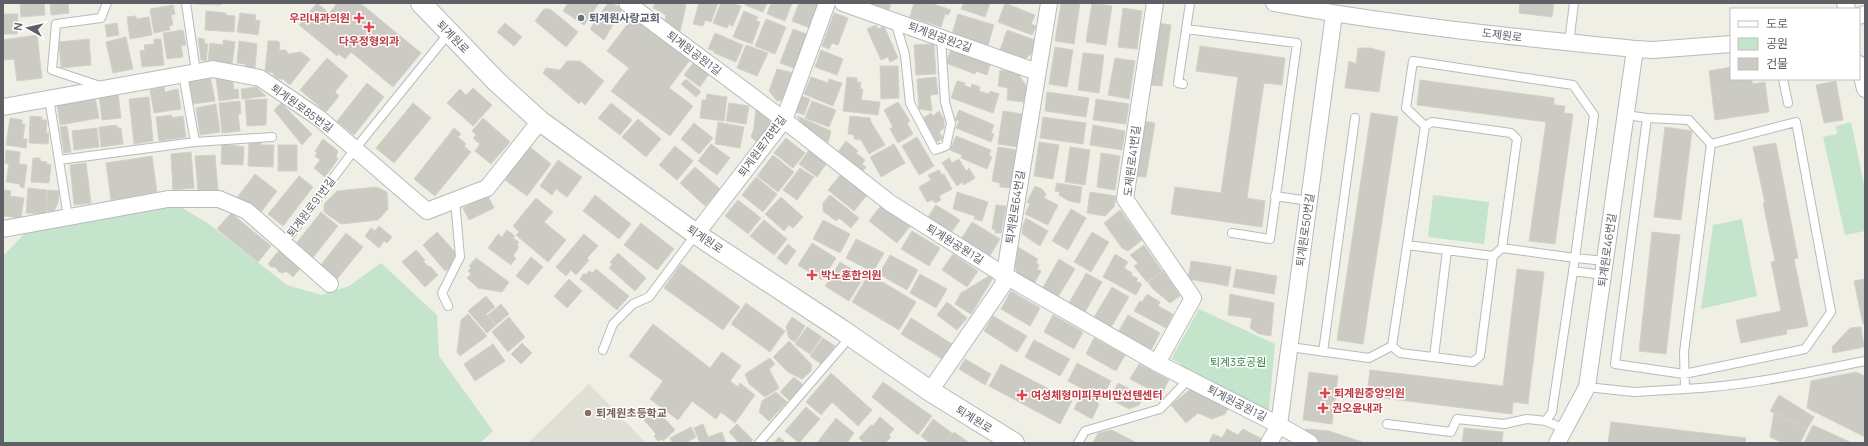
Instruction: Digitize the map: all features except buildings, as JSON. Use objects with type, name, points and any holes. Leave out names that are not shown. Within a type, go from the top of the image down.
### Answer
[{"type":"street","name":"퇴계원로","points":[[421,3],[496,82],[540,121],[696,234],[851,336],[930,391],[1014,443]]},
{"type":"street","name":"퇴계원공원1길","points":[[627,3],[784,120],[890,202],[1004,275],[1157,363],[1279,425],[1310,443]]},
{"type":"street","name":"퇴계원로78번길","points":[[696,234],[784,120],[827,3]]},
{"type":"street","name":"퇴계원공원2길","points":[[843,3],[1037,72]]},
{"type":"street","name":"퇴계원로64번길","points":[[930,391],[1002,285],[1049,3]]},
{"type":"street","name":"도제원로41번길","points":[[1155,3],[1125,199],[1192,298],[1157,363]]},
{"type":"street","name":"도제원로","points":[[1274,3],[1293,5],[1334,14],[1569,43],[1635,49],[1653,50],[1730,44]]},
{"type":"street","name":"퇴계원로50번길","points":[[1269,443],[1279,425],[1334,14]]},
{"type":"street","name":"퇴계원로46번길","points":[[1560,436],[1587,387],[1635,49]]},
{"type":"street","points":[[1860,68],[1865,89]]},
{"type":"street","name":"퇴계원로85번길","points":[[3,106],[213,69],[260,78],[319,118],[427,211],[486,188],[540,121]]},
{"type":"street","name":"퇴계원로91번길","points":[[3,229],[168,199],[219,198],[247,211],[284,243]]},
{"type":"street","points":[[284,243],[330,284]]},
{"type":"lane","points":[[104,88],[52,70],[56,24],[101,18],[107,3]]},
{"type":"lane","points":[[186,3],[195,142]]},
{"type":"lane","points":[[1183,84],[1178,83],[1190,3]]},
{"type":"lane","points":[[1569,43],[1574,3]]},
{"type":"lane","points":[[895,22],[904,55],[910,103],[935,150],[946,146],[951,123],[944,102],[941,38]]},
{"type":"lane","points":[[1186,28],[1297,43],[1270,239],[1232,234]]},
{"type":"lane","name":"퇴계원로91번길","points":[[284,243],[355,149],[449,32]]},
{"type":"lane","points":[[1425,126],[1406,108],[1413,61],[1573,85],[1594,115],[1575,258],[1552,412],[1546,421]]},
{"type":"lane","points":[[1783,80],[1788,103]]},
{"type":"lane","points":[[48,98],[68,217]]},
{"type":"lane","points":[[1626,115],[1647,118],[1689,120],[1711,144],[1684,352],[1685,389]]},
{"type":"lane","points":[[1323,352],[1355,118]]},
{"type":"lane","points":[[1647,118],[1615,364],[1684,374],[1805,349],[1831,312],[1796,122],[1711,144]]},
{"type":"lane","points":[[1392,346],[1400,353],[1473,362],[1480,356],[1493,256],[1502,248],[1517,139],[1511,133],[1432,122],[1425,126]]},
{"type":"lane","points":[[1392,346],[1425,126]]},
{"type":"lane","points":[[59,160],[195,142],[272,137]]},
{"type":"lane","points":[[1276,196],[1309,201]]},
{"type":"lane","points":[[448,306],[442,293],[460,257],[454,200]]},
{"type":"lane","points":[[603,350],[613,324],[633,304],[649,297],[696,234]]},
{"type":"lane","points":[[1407,245],[1493,256]]},
{"type":"lane","points":[[1502,248],[1575,258],[1604,268]]},
{"type":"lane","points":[[1434,357],[1447,250]]},
{"type":"lane","points":[[1573,271],[1604,268]]},
{"type":"lane","points":[[759,443],[851,336]]},
{"type":"lane","points":[[1290,347],[1369,358],[1392,346]]},
{"type":"lane","points":[[1587,387],[1634,392],[1718,387],[1795,375],[1865,361]]},
{"type":"lane","points":[[1078,443],[1085,431],[1160,409],[1189,379]]},
{"type":"lane","points":[[1387,424],[1451,432],[1457,419],[1504,424],[1527,419],[1546,421],[1560,436]]},
{"type":"shaded area","name":"퇴계원초등학교","points":[[589,384],[646,443],[528,443]]},
{"type":"green space","points":[[1851,122],[1865,189],[1865,231],[1845,235],[1823,137],[1837,134],[1836,126]]},
{"type":"green space","points":[[1433,195],[1489,202],[1484,244],[1428,237]]},
{"type":"green space","points":[[179,206],[209,224],[287,285],[321,295],[349,286],[381,263],[437,315],[439,356],[493,431],[480,443],[3,443],[3,256],[27,231],[136,211]]},
{"type":"green space","points":[[1742,219],[1757,296],[1701,309],[1713,225]]},
{"type":"green space","name":"퇴계3호공원","points":[[1199,309],[1275,344],[1269,409],[1264,412],[1183,372],[1180,363],[1171,359]]},
{"type":"place","name":"우리내과의원","points":[[359,18]]},
{"type":"place","name":"퇴계원사랑교회","points":[[581,18]]},
{"type":"place","name":"다우정형외과","points":[[369,27]]},
{"type":"place","name":"박노훈한의원","points":[[812,275]]},
{"type":"place","name":"퇴계원중앙의원","points":[[1325,393]]},
{"type":"place","name":"여성체형미피부비만선텐센터","points":[[1022,395]]},
{"type":"place","name":"권오윤내과","points":[[1323,408]]},
{"type":"place","name":"퇴계원초등학교","points":[[588,413]]}]
